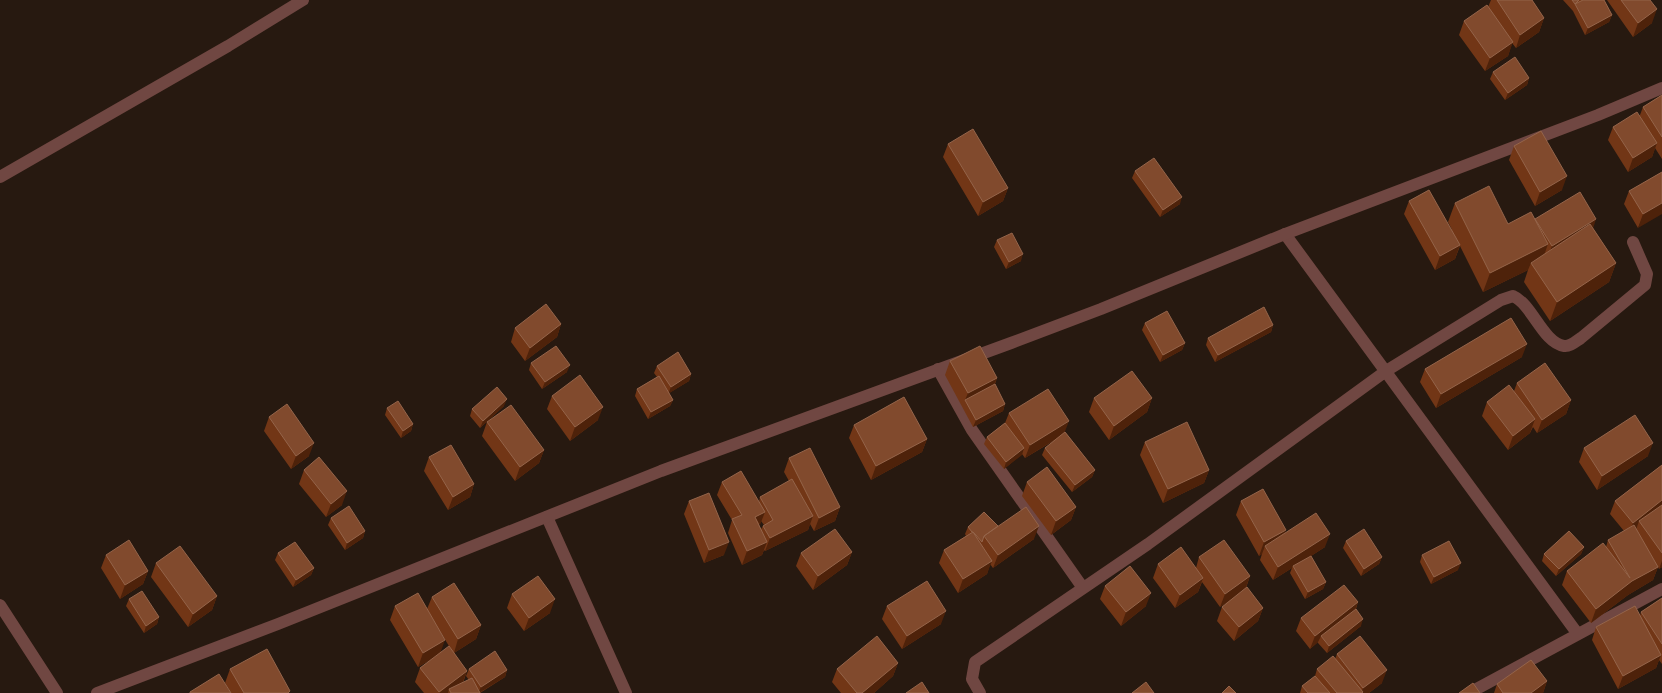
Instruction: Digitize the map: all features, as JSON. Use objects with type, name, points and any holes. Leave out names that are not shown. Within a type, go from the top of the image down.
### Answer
[{"type":"street","points":[[0,177],[228,46],[303,0]]},
{"type":"street","points":[[97,693],[278,624],[661,471],[1087,314],[1285,234],[1590,118],[1662,88]]},
{"type":"street","points":[[1285,234],[1577,633]]},
{"type":"street","points":[[980,693],[972,679],[972,669],[975,662],[1148,544],[1386,370],[1501,300],[1513,296],[1520,300],[1546,333],[1553,340],[1564,346],[1570,345],[1581,338],[1645,285],[1647,274],[1633,242]]},
{"type":"street","points":[[938,370],[972,430],[1083,588]]},
{"type":"street","points":[[547,517],[626,693]]},
{"type":"street","points":[[1469,693],[1577,633],[1662,589]]},
{"type":"street","points":[[0,605],[57,693]]},
{"type":"building","points":[[1497,0],[1532,0],[1544,18],[1520,35]]},
{"type":"building","points":[[1572,0],[1579,0],[1575,4]]},
{"type":"building","points":[[1583,0],[1604,0],[1612,15],[1588,28],[1575,4]]},
{"type":"building","points":[[1621,0],[1650,0],[1657,9],[1638,23]]},
{"type":"building","points":[[1487,5],[1513,42],[1490,58],[1464,21]]},
{"type":"building","points":[[1515,57],[1529,78],[1508,93],[1493,72]]},
{"type":"building","points":[[1662,95],[1662,137],[1643,107]]},
{"type":"building","points":[[1637,112],[1657,143],[1633,158],[1613,127]]},
{"type":"building","points":[[973,129],[1008,188],[983,202],[948,144]]},
{"type":"building","points":[[1541,131],[1567,176],[1540,192],[1514,146]]},
{"type":"building","points":[[1154,158],[1182,197],[1163,210],[1135,171]]},
{"type":"building","points":[[1662,172],[1662,203],[1643,214],[1629,191]]},
{"type":"building","points":[[1489,186],[1508,224],[1531,212],[1548,244],[1490,273],[1455,203]]},
{"type":"building","points":[[1429,190],[1460,245],[1440,256],[1409,201]]},
{"type":"building","points":[[1580,192],[1596,219],[1552,246],[1535,219]]},
{"type":"building","points":[[1590,224],[1616,263],[1557,302],[1531,263]]},
{"type":"building","points":[[1012,233],[1023,254],[1009,262],[997,240]]},
{"type":"building","points":[[546,304],[561,324],[530,348],[515,328]]},
{"type":"building","points":[[1264,307],[1273,325],[1218,355],[1208,338]]},
{"type":"building","points":[[1167,311],[1185,343],[1163,355],[1145,323]]},
{"type":"building","points":[[1511,318],[1527,344],[1441,394],[1425,369]]},
{"type":"building","points":[[556,346],[570,365],[545,382],[531,363]]},
{"type":"building","points":[[980,346],[997,378],[968,393],[950,361]]},
{"type":"building","points":[[678,352],[691,374],[671,387],[657,366]]},
{"type":"building","points":[[1545,363],[1571,400],[1542,420],[1517,383]]},
{"type":"building","points":[[1132,371],[1152,398],[1114,426],[1094,398]]},
{"type":"building","points":[[580,375],[603,407],[575,427],[552,396]]},
{"type":"building","points":[[659,376],[673,400],[651,412],[637,389]]},
{"type":"building","points":[[995,384],[1005,404],[976,420],[965,400]]},
{"type":"building","points":[[1509,385],[1535,419],[1513,436],[1487,402]]},
{"type":"building","points":[[497,387],[507,399],[483,421],[472,409]]},
{"type":"building","points":[[1048,389],[1069,421],[1030,445],[1009,413]]},
{"type":"building","points":[[904,397],[927,439],[876,466],[854,425]]},
{"type":"building","points":[[398,401],[413,424],[403,431],[387,408]]},
{"type":"building","points":[[287,404],[314,443],[296,456],[269,417]]},
{"type":"building","points":[[511,405],[544,450],[520,467],[487,422]]},
{"type":"building","points":[[1635,415],[1653,443],[1602,476],[1584,448]]},
{"type":"building","points":[[1187,422],[1209,470],[1168,489],[1145,442]]},
{"type":"building","points":[[1005,423],[1024,448],[1006,462],[987,437]]},
{"type":"building","points":[[1065,432],[1095,470],[1075,485],[1045,448]]},
{"type":"building","points":[[451,445],[474,484],[453,497],[429,457]]},
{"type":"building","points":[[810,448],[840,507],[819,518],[789,458]]},
{"type":"building","points":[[319,457],[347,491],[331,504],[304,470]]},
{"type":"building","points":[[1662,465],[1662,500],[1633,523],[1615,501]]},
{"type":"building","points":[[1047,467],[1076,507],[1056,521],[1027,482]]},
{"type":"building","points":[[741,471],[765,512],[755,517],[767,542],[747,551],[732,519],[742,515],[722,482]]},
{"type":"building","points":[[792,479],[813,516],[770,538],[763,526],[773,520],[760,497]]},
{"type":"building","points":[[1263,489],[1286,530],[1264,542],[1241,501]]},
{"type":"building","points":[[709,493],[729,542],[709,550],[689,501]]},
{"type":"building","points":[[1662,505],[1662,553],[1639,521]]},
{"type":"building","points":[[349,506],[365,531],[347,543],[331,518]]},
{"type":"building","points":[[1026,507],[1039,526],[998,555],[984,536]]},
{"type":"building","points":[[984,512],[998,526],[984,536],[982,542],[968,527]]},
{"type":"building","points":[[1316,513],[1330,534],[1278,567],[1265,546]]},
{"type":"building","points":[[1634,525],[1658,567],[1632,581],[1596,609],[1567,571],[1603,543],[1630,578],[1608,540]]},
{"type":"building","points":[[835,529],[852,552],[818,576],[801,553]]},
{"type":"building","points":[[1364,529],[1382,557],[1364,569],[1346,541]]},
{"type":"building","points":[[1569,531],[1584,547],[1559,569],[1544,554]]},
{"type":"building","points":[[973,532],[992,561],[963,579],[944,550]]},
{"type":"building","points":[[129,540],[148,571],[125,585],[106,555]]},
{"type":"building","points":[[1224,540],[1250,576],[1225,594],[1199,557]]},
{"type":"building","points":[[1449,541],[1461,563],[1434,577],[1422,555]]},
{"type":"building","points":[[295,542],[314,568],[296,580],[278,553]]},
{"type":"building","points":[[180,546],[217,596],[193,614],[156,563]]},
{"type":"building","points":[[1181,547],[1203,578],[1180,595],[1158,564]]},
{"type":"building","points":[[1311,556],[1326,582],[1308,592],[1293,566]]},
{"type":"building","points":[[1130,566],[1151,593],[1126,612],[1105,586]]},
{"type":"building","points":[[538,576],[555,599],[529,618],[512,594]]},
{"type":"building","points":[[927,581],[946,611],[907,636],[887,606]]},
{"type":"building","points":[[454,583],[481,625],[458,639],[432,597]]},
{"type":"building","points":[[1344,585],[1358,602],[1315,636],[1301,618]]},
{"type":"building","points":[[1247,587],[1263,608],[1239,627],[1222,607]]},
{"type":"building","points":[[142,591],[159,617],[146,626],[129,599]]},
{"type":"building","points":[[418,593],[445,640],[423,653],[395,606]]},
{"type":"building","points":[[1662,598],[1662,644],[1641,612]]},
{"type":"building","points":[[1635,606],[1661,655],[1623,676],[1596,627]]},
{"type":"building","points":[[1356,609],[1363,619],[1329,646],[1321,636]]},
{"type":"building","points":[[877,636],[898,663],[862,693],[857,693],[837,669]]},
{"type":"building","points":[[1360,636],[1387,670],[1363,688],[1337,654]]},
{"type":"building","points":[[449,646],[467,671],[439,692],[420,668]]},
{"type":"building","points":[[267,649],[290,691],[288,693],[244,693],[230,669]]},
{"type":"building","points":[[495,651],[507,670],[481,687],[469,669]]},
{"type":"building","points":[[1333,656],[1363,692],[1362,693],[1337,693],[1317,669]]},
{"type":"building","points":[[1531,660],[1547,681],[1531,693],[1503,693],[1497,684]]},
{"type":"building","points":[[219,674],[231,693],[190,693],[190,692]]},
{"type":"building","points":[[1315,676],[1330,693],[1308,693],[1302,686]]},
{"type":"building","points":[[472,678],[480,693],[451,693],[449,689]]},
{"type":"building","points":[[922,682],[929,693],[906,693]]},
{"type":"building","points":[[1146,682],[1154,693],[1132,693]]},
{"type":"building","points":[[1473,683],[1480,693],[1459,693]]},
{"type":"building","points":[[1229,686],[1236,693],[1222,693]]}]
